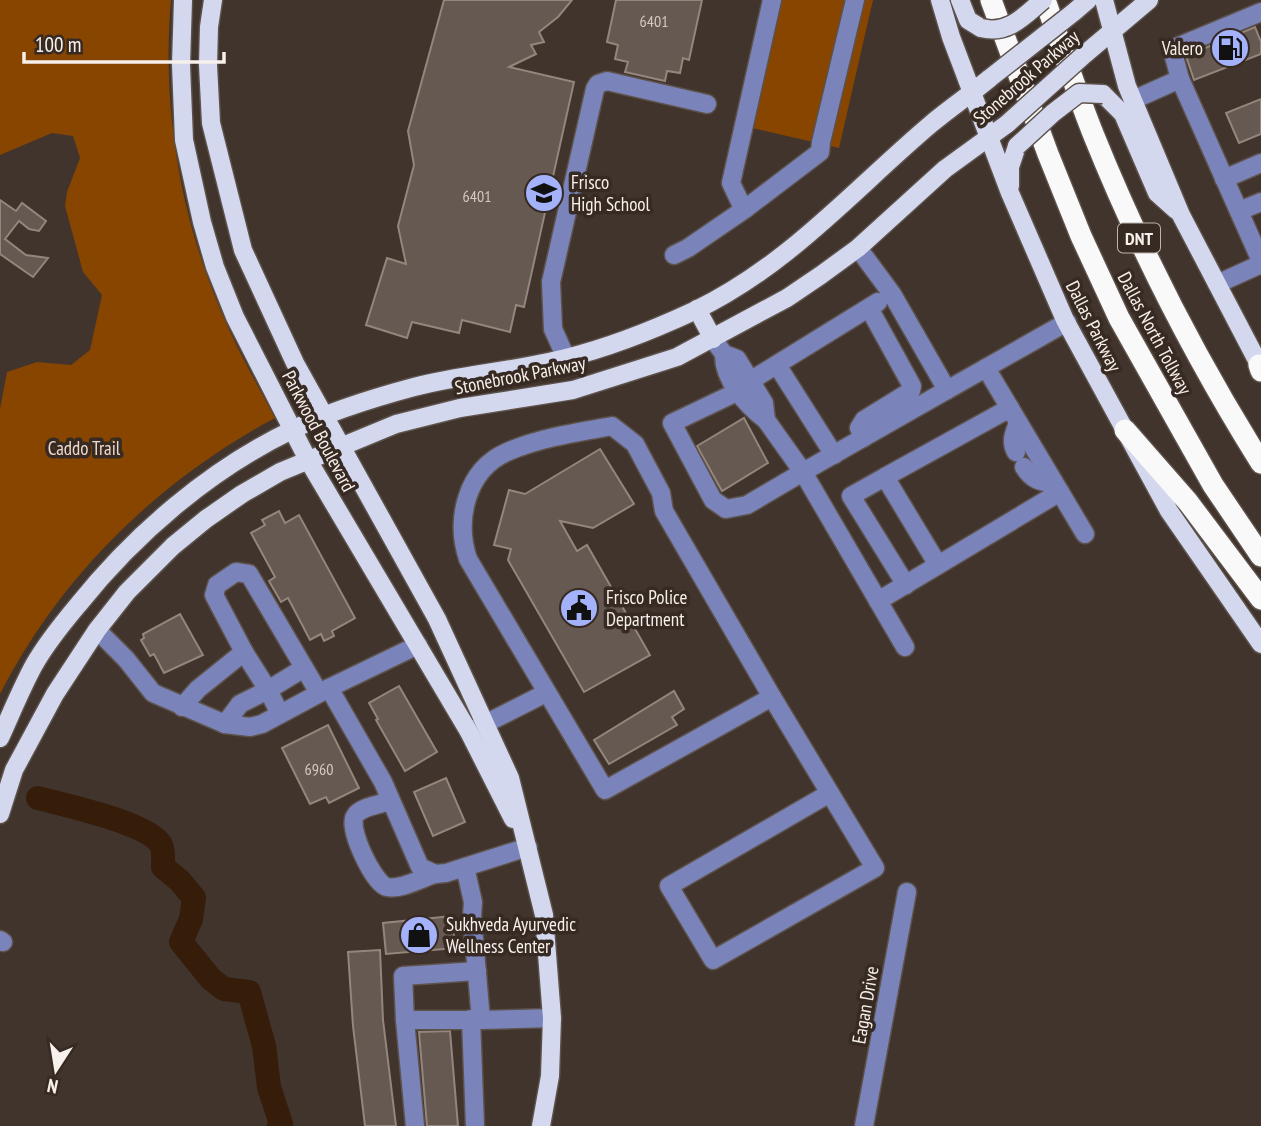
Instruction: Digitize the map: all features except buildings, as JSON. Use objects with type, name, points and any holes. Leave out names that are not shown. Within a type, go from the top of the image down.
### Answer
[{"type":"highway","name":"Dallas North Tollway","points":[[991,0],[1081,236],[1119,318],[1213,485],[1261,556]]},
{"type":"highway","name":"Dallas North Tollway","points":[[1044,0],[1093,134],[1140,241],[1183,330],[1261,463]]},
{"type":"highway","points":[[1125,430],[1188,502],[1261,599]]},
{"type":"main road","name":"Parkwood Boulevard","points":[[183,0],[181,65],[184,140],[202,222],[215,267],[235,317],[308,460],[469,732],[528,847]]},
{"type":"main road","name":"Parkwood Boulevard","points":[[213,0],[209,27],[208,93],[216,148],[243,250],[295,363],[437,619],[510,778],[544,915],[552,1018],[550,1076],[541,1126]]},
{"type":"main road","name":"Dallas Parkway","points":[[940,0],[951,37],[1010,193],[1067,322],[1169,511],[1261,645]]},
{"type":"main road","points":[[960,0],[968,20],[990,30],[1007,28],[1044,0]]},
{"type":"main road","name":"Stonebrook Parkway","points":[[0,738],[35,663],[74,610],[130,545],[179,503],[240,460],[293,429],[325,416],[416,387],[566,358],[628,340],[697,309],[751,279],[800,242],[932,123],[1088,0]]},
{"type":"main road","points":[[1104,0],[1133,100],[1181,215],[1260,368]]},
{"type":"main road","name":"Stonebrook Parkway","points":[[0,814],[14,771],[55,694],[97,630],[127,592],[173,546],[206,519],[280,472],[396,424],[425,415],[573,390],[718,346],[858,248],[945,169],[1007,124],[1149,0]]},
{"type":"main road","points":[[1010,193],[1010,167],[1017,146],[1079,93],[1103,94],[1123,114],[1157,193],[1181,215]]},
{"type":"main road","points":[[202,222],[234,215]]},
{"type":"main road","points":[[697,309],[718,346]]},
{"type":"main road","points":[[74,610],[97,630]]},
{"type":"street","points":[[746,209],[731,183],[772,0]]},
{"type":"street","points":[[674,255],[746,209],[820,152],[855,0]]},
{"type":"street","points":[[1217,284],[1259,254],[1180,79],[1172,49],[1261,12]]},
{"type":"street","points":[[1133,100],[1180,79]]},
{"type":"street","points":[[566,358],[553,329],[551,282],[595,89],[607,80],[707,104]]},
{"type":"street","points":[[1224,179],[1261,163]]},
{"type":"street","points":[[1239,211],[1261,202]]},
{"type":"street","points":[[858,248],[892,294],[947,390]]},
{"type":"street","points":[[892,294],[745,386],[672,424],[713,500],[726,509],[747,505],[1067,322]]},
{"type":"street","points":[[863,438],[859,428],[864,420],[911,391],[912,386],[869,308]]},
{"type":"street","points":[[718,346],[723,369],[745,386],[752,410],[766,420],[803,472],[905,647]]},
{"type":"street","points":[[777,365],[834,455]]},
{"type":"street","points":[[986,368],[1085,534]]},
{"type":"street","points":[[1014,415],[1013,447],[1029,476],[1057,488]]},
{"type":"street","points":[[905,585],[851,496],[1014,415]]},
{"type":"street","points":[[772,697],[605,790],[468,559],[462,526],[464,506],[480,475],[492,462],[507,452],[612,426],[635,444],[661,493],[664,512],[875,868],[713,960],[669,886],[830,793]]},
{"type":"street","points":[[885,477],[938,565]]},
{"type":"street","points":[[878,601],[1057,488]]},
{"type":"street","points":[[280,714],[215,595],[217,585],[236,572],[249,574],[304,668],[324,691],[383,782],[416,861],[426,872],[435,874]]},
{"type":"street","points":[[97,630],[126,659],[153,693],[225,724],[250,727],[262,724],[418,645]]},
{"type":"street","points":[[182,707],[198,689],[244,652]]},
{"type":"street","points":[[225,724],[240,704],[304,668]]},
{"type":"street","points":[[469,732],[546,693]]},
{"type":"street","points":[[390,801],[360,811],[354,816],[352,826],[378,882],[386,887],[396,887],[528,847]]},
{"type":"street","points":[[466,867],[473,902],[477,971],[475,1126]]},
{"type":"street","name":"Eagan Drive","points":[[864,1126],[907,892]]},
{"type":"street","points":[[415,1126],[403,976],[477,971]]},
{"type":"street","points":[[405,1020],[552,1018]]},
{"type":"green space","name":"Caddo Trail","points":[[0,0],[171,0],[171,114],[192,227],[222,314],[275,418],[191,471],[116,535],[52,610],[0,694],[0,409],[7,372],[37,362],[71,365],[90,350],[102,295],[83,272],[65,206],[67,192],[80,158],[73,136],[52,133],[0,155]]},
{"type":"green space","points":[[772,0],[873,0],[839,148],[743,126]]},
{"type":"waterway","points":[[38,798],[124,822],[141,829],[161,845],[163,867],[180,881],[194,898],[191,919],[181,942],[211,979],[224,989],[249,992],[264,1046],[269,1087],[281,1124],[279,1126]]},
{"type":"place","name":"Valero","points":[[1230,48]]},
{"type":"place","name":"Frisco High School","points":[[544,193]]},
{"type":"place","name":"Frisco Police Department","points":[[579,608]]},
{"type":"place","name":"Sukhveda Ayurvedic Wellness Center","points":[[419,935]]}]
